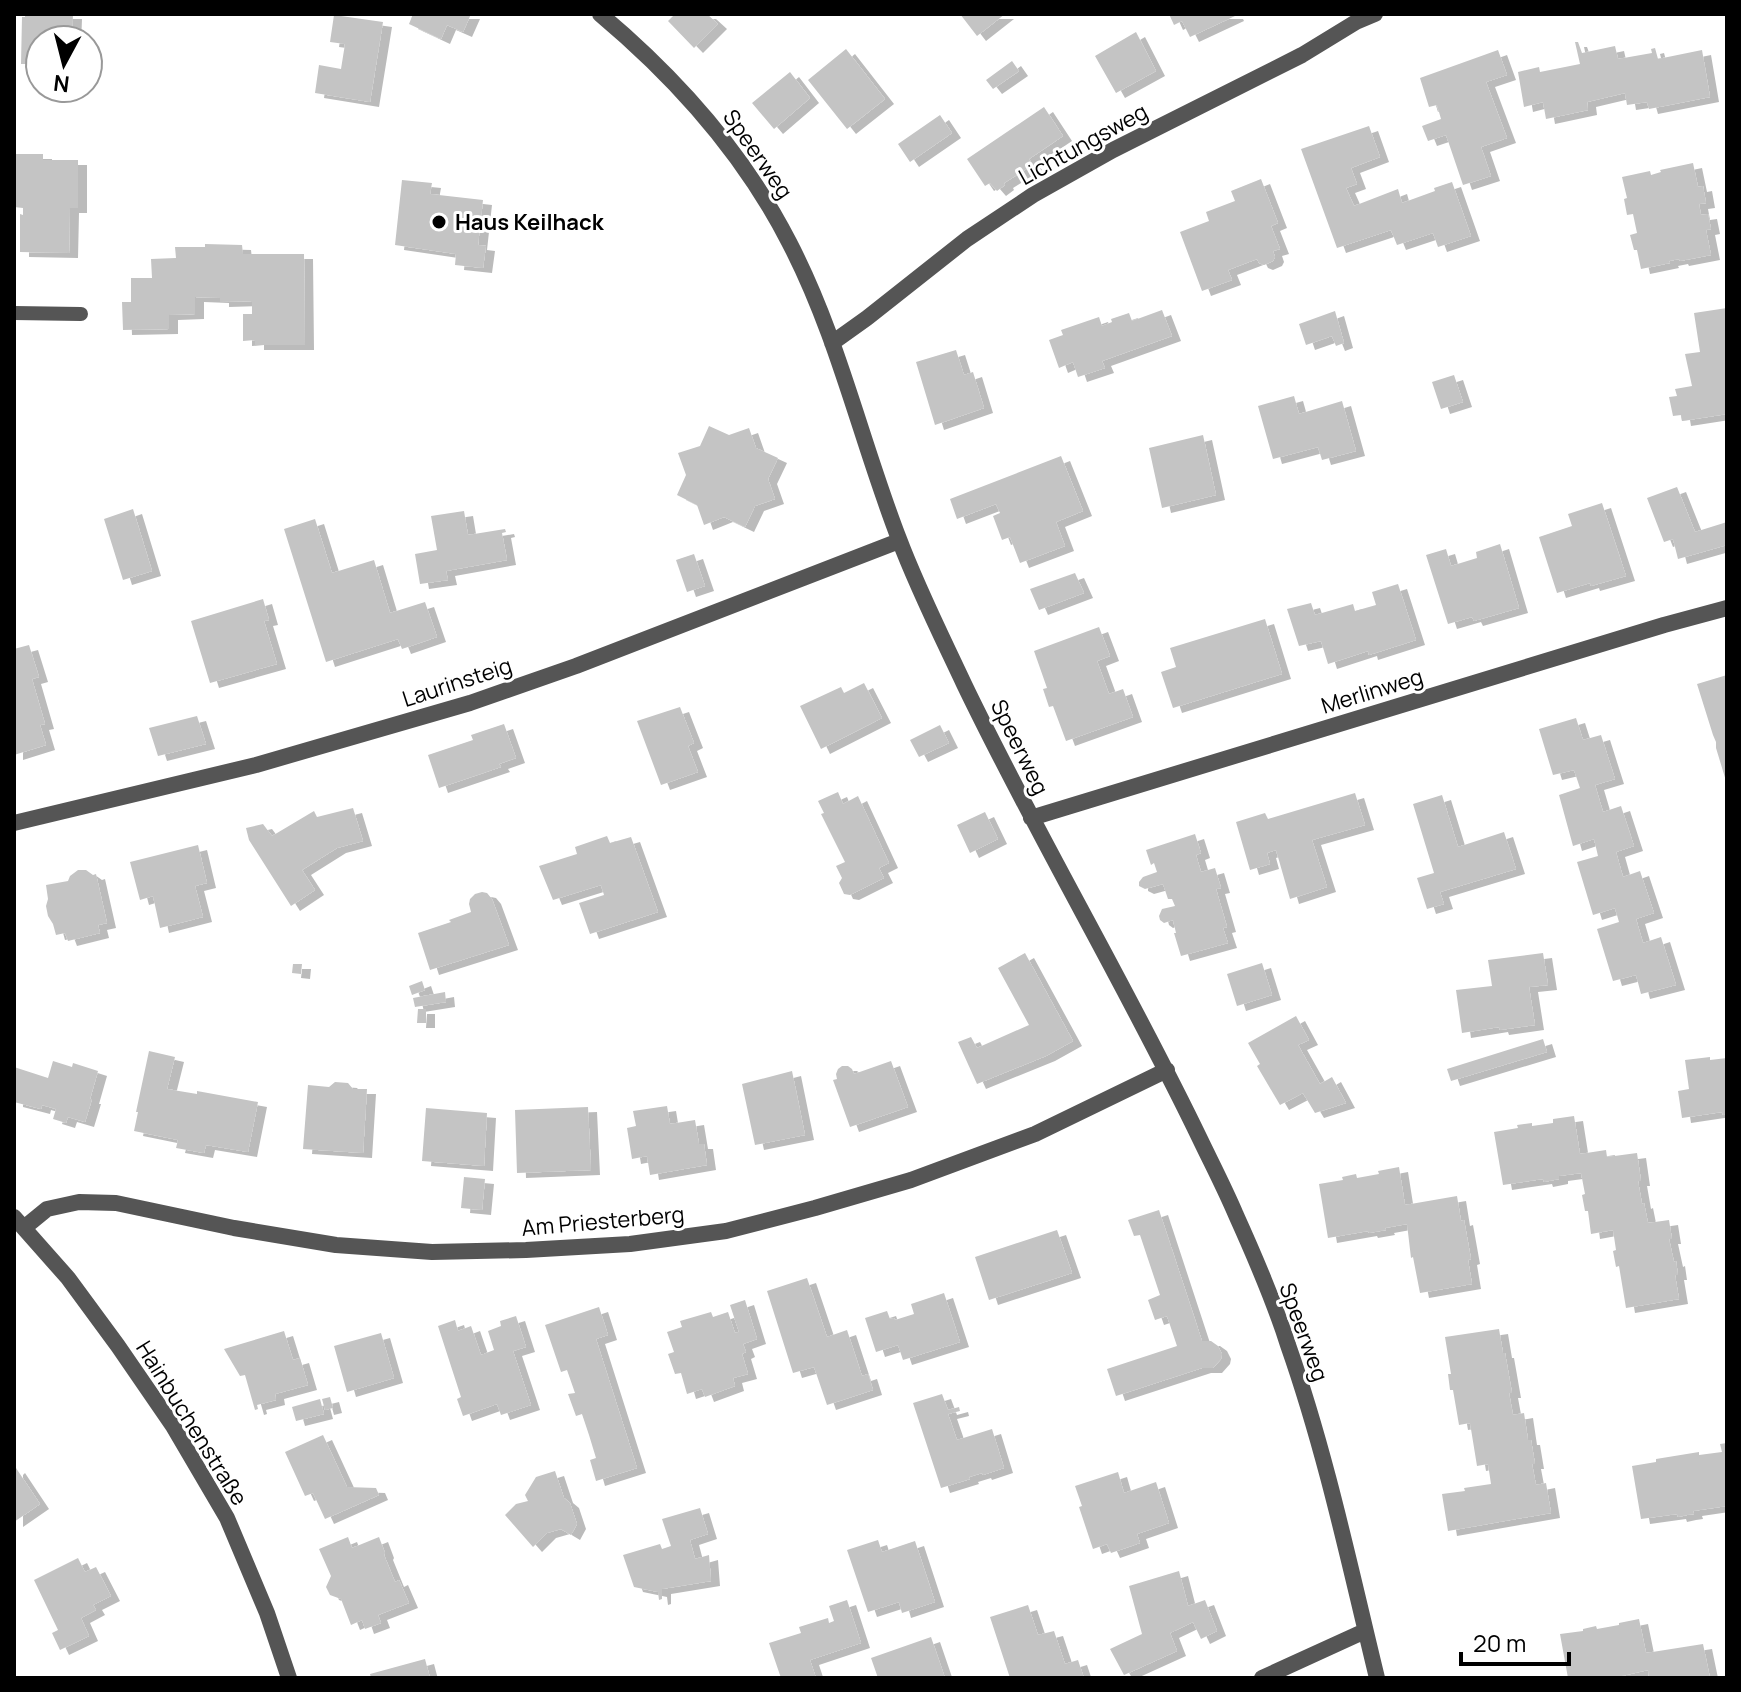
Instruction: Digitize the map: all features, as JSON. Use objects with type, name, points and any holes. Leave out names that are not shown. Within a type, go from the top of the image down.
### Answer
[{"type":"street","name":"Speerweg","points":[[600,14],[632,41],[702,112],[757,186],[789,241],[832,343],[899,541],[965,685],[1031,818],[1167,1070],[1236,1213],[1288,1343],[1318,1444],[1377,1678]]},
{"type":"street","name":"Lichtungsweg","points":[[832,343],[967,239],[1033,195],[1375,14]]},
{"type":"street","name":"Laurinsteig","points":[[14,823],[256,765],[470,703],[576,666],[899,541]]},
{"type":"street","name":"Merlinweg","points":[[1031,818],[1649,629],[1727,608]]},
{"type":"street","name":"Am Priesterberg","points":[[19,1222],[47,1209],[79,1202],[116,1203],[234,1228],[336,1245],[432,1252],[630,1244],[726,1231],[924,1175],[1035,1134],[1167,1070]]},
{"type":"street","name":"Hainbuchenstraße","points":[[19,1222],[68,1278],[173,1426],[227,1518],[267,1613],[289,1678]]},
{"type":"street","points":[[1262,1678],[1365,1631]]},
{"type":"lane","points":[[14,313],[81,314]]},
{"type":"building","points":[[25,14],[73,14],[73,24],[24,24],[24,64],[21,64],[22,17]]},
{"type":"building","points":[[413,14],[471,14],[463,32],[447,25],[441,39],[409,24]]},
{"type":"building","points":[[675,14],[707,14],[718,24],[694,48],[668,21]]},
{"type":"building","points":[[960,14],[1005,14],[977,36]]},
{"type":"building","points":[[1169,14],[1235,16],[1190,37],[1182,21],[1174,25]]},
{"type":"building","points":[[334,15],[383,22],[370,102],[315,93],[319,65],[341,69],[345,44],[330,42]]},
{"type":"building","points":[[1136,32],[1156,71],[1116,93],[1095,56]]},
{"type":"building","points":[[1575,42],[1578,42],[1582,53],[1615,46],[1618,59],[1652,53],[1651,49],[1655,48],[1658,59],[1702,50],[1710,97],[1649,109],[1647,102],[1627,105],[1625,93],[1587,102],[1588,110],[1546,119],[1543,102],[1524,107],[1518,72],[1539,67],[1540,72],[1580,64]]},
{"type":"building","points":[[846,49],[885,99],[847,129],[808,80]]},
{"type":"building","points":[[1498,50],[1507,75],[1486,82],[1507,138],[1481,147],[1491,176],[1463,185],[1446,135],[1428,141],[1422,126],[1441,119],[1437,105],[1429,107],[1420,78]]},
{"type":"building","points":[[1012,61],[1019,71],[993,89],[986,80]]},
{"type":"building","points":[[790,72],[810,98],[774,129],[752,103]]},
{"type":"building","points":[[1044,107],[1063,136],[1029,159],[1033,165],[997,191],[990,183],[985,186],[967,159]]},
{"type":"building","points":[[940,115],[952,133],[910,162],[898,144]]},
{"type":"building","points":[[1369,126],[1380,157],[1351,168],[1357,184],[1346,188],[1354,206],[1398,189],[1402,203],[1452,182],[1471,236],[1438,247],[1433,233],[1397,245],[1391,230],[1337,248],[1301,149]]},
{"type":"building","points":[[14,154],[43,154],[43,160],[78,160],[78,208],[70,208],[69,253],[20,252],[20,214],[23,215],[23,208],[14,207]]},
{"type":"building","points":[[1693,163],[1698,187],[1703,186],[1706,203],[1699,204],[1701,215],[1708,214],[1711,229],[1706,230],[1711,255],[1641,269],[1630,235],[1637,233],[1633,214],[1627,215],[1622,177],[1650,171],[1651,175]]},
{"type":"building","points":[[1261,179],[1278,223],[1271,226],[1280,249],[1273,251],[1273,261],[1264,265],[1257,259],[1228,270],[1232,280],[1202,291],[1180,232],[1209,221],[1206,212],[1235,201],[1231,191]]},
{"type":"building","name":"Haus Keilhack","points":[[402,180],[432,183],[430,194],[483,200],[478,245],[486,246],[483,268],[455,265],[456,254],[395,245]]},
{"type":"building","points":[[205,244],[242,245],[243,254],[304,254],[305,345],[255,345],[255,340],[243,341],[243,314],[252,314],[252,301],[220,302],[220,298],[195,297],[195,314],[169,315],[169,329],[123,330],[122,302],[131,302],[131,278],[152,278],[151,259],[176,258],[175,247],[205,247]]},
{"type":"building","points":[[1727,308],[1727,414],[1682,421],[1681,415],[1673,416],[1669,397],[1677,396],[1675,389],[1692,386],[1685,354],[1700,352],[1694,313]]},
{"type":"building","points":[[1162,310],[1172,336],[1102,361],[1105,368],[1078,377],[1073,362],[1059,368],[1049,340],[1063,335],[1061,330],[1099,317],[1102,326],[1112,322],[1111,319],[1129,313],[1132,321]]},
{"type":"building","points":[[1335,311],[1344,343],[1336,346],[1332,336],[1306,345],[1299,324]]},
{"type":"building","points":[[956,350],[964,375],[973,372],[984,408],[935,425],[916,362]]},
{"type":"building","points":[[1454,375],[1463,402],[1441,409],[1432,382]]},
{"type":"building","points":[[1294,396],[1299,414],[1342,401],[1356,451],[1322,460],[1318,447],[1273,459],[1258,406]]},
{"type":"building","points":[[709,426],[729,435],[749,428],[756,448],[778,458],[768,479],[775,499],[755,506],[745,527],[724,517],[704,525],[697,505],[677,495],[686,475],[678,453],[700,446]]},
{"type":"building","points":[[1203,435],[1216,495],[1162,508],[1149,448]]},
{"type":"building","points":[[1061,456],[1083,511],[1056,522],[1065,546],[1020,563],[1010,537],[1002,540],[993,516],[1000,513],[996,504],[957,519],[950,499]]},
{"type":"building","points":[[1677,487],[1695,532],[1727,522],[1727,545],[1678,559],[1673,539],[1664,542],[1647,498]]},
{"type":"building","points":[[1602,503],[1626,576],[1557,593],[1539,537],[1572,526],[1568,514]]},
{"type":"building","points":[[133,509],[152,571],[123,580],[104,519]]},
{"type":"building","points":[[464,511],[468,535],[505,529],[506,532],[502,533],[507,560],[446,571],[448,580],[420,584],[415,554],[437,550],[431,516]]},
{"type":"building","points":[[315,519],[332,573],[374,560],[390,613],[425,602],[437,637],[402,649],[398,639],[326,662],[284,529]]},
{"type":"building","points":[[1500,544],[1519,608],[1474,621],[1472,617],[1448,624],[1426,555],[1446,549],[1451,566],[1477,558],[1476,552]]},
{"type":"building","points":[[694,554],[705,586],[687,592],[676,560]]},
{"type":"building","points":[[1075,573],[1084,593],[1039,610],[1030,589]]},
{"type":"building","points":[[1398,584],[1416,640],[1328,664],[1321,641],[1299,646],[1287,609],[1311,603],[1315,615],[1353,604],[1355,611],[1376,605],[1372,592]]},
{"type":"building","points":[[263,599],[269,620],[264,621],[277,664],[210,683],[191,621]]},
{"type":"building","points":[[1265,619],[1282,674],[1173,708],[1161,672],[1176,667],[1170,648]]},
{"type":"building","points":[[1099,627],[1110,656],[1097,661],[1109,694],[1123,689],[1133,717],[1066,741],[1053,706],[1049,707],[1043,689],[1047,688],[1034,651]]},
{"type":"building","points":[[29,645],[39,677],[32,679],[45,724],[40,725],[46,745],[14,755],[14,649]]},
{"type":"building","points":[[1727,675],[1727,781],[1726,781],[1697,684]]},
{"type":"building","points":[[864,683],[882,718],[821,749],[800,706],[841,687],[844,693]]},
{"type":"building","points":[[680,707],[694,743],[688,746],[698,772],[661,785],[637,721]]},
{"type":"building","points":[[197,716],[206,744],[158,756],[149,728]]},
{"type":"building","points":[[1576,718],[1583,740],[1601,735],[1615,779],[1595,785],[1603,812],[1621,806],[1634,846],[1616,852],[1623,877],[1640,871],[1654,913],[1636,919],[1643,943],[1661,937],[1676,985],[1641,994],[1636,975],[1613,981],[1597,929],[1619,922],[1615,908],[1593,915],[1577,862],[1598,856],[1594,839],[1573,846],[1559,795],[1580,788],[1574,770],[1553,775],[1539,729]]},
{"type":"building","points":[[504,724],[516,758],[499,764],[501,767],[439,788],[428,755],[473,740],[471,735]]},
{"type":"building","points":[[940,725],[949,743],[919,757],[910,740]]},
{"type":"building","points":[[838,792],[843,804],[858,796],[889,863],[879,868],[884,878],[850,895],[844,894],[839,883],[842,878],[836,866],[845,862],[821,814],[824,813],[818,801]]},
{"type":"building","points":[[1355,793],[1365,825],[1312,840],[1327,887],[1290,899],[1276,850],[1267,853],[1270,864],[1250,870],[1236,822],[1265,813],[1268,819]]},
{"type":"building","points":[[1442,795],[1458,847],[1504,832],[1516,869],[1440,892],[1444,904],[1427,909],[1417,878],[1434,873],[1413,804]]},
{"type":"building","points":[[353,808],[363,841],[337,848],[302,870],[315,890],[291,906],[249,840],[246,828],[263,824],[272,836],[314,811],[317,817]]},
{"type":"building","points":[[985,812],[998,839],[970,853],[957,825]]},
{"type":"building","points":[[1195,834],[1201,853],[1196,855],[1201,872],[1215,868],[1221,888],[1216,889],[1227,927],[1223,928],[1228,943],[1181,956],[1173,920],[1164,923],[1159,916],[1162,909],[1175,906],[1172,899],[1168,899],[1163,884],[1145,889],[1139,886],[1139,882],[1143,877],[1157,872],[1146,850]]},
{"type":"building","points":[[607,836],[610,843],[631,837],[658,912],[590,934],[579,903],[604,895],[601,885],[553,900],[539,866],[577,854],[575,847]]},
{"type":"building","points":[[198,845],[207,883],[195,886],[203,917],[160,928],[153,896],[140,900],[130,862]]},
{"type":"building","points":[[78,870],[96,874],[107,923],[98,925],[100,933],[68,941],[65,933],[56,935],[48,916],[46,885],[68,881]]},
{"type":"building","points":[[482,892],[492,899],[509,945],[430,970],[418,933],[471,912],[470,899]]},
{"type":"building","points":[[1025,953],[1073,1041],[1046,1056],[977,1084],[958,1042],[971,1037],[977,1048],[1029,1025],[998,968]]},
{"type":"building","points":[[1543,953],[1548,985],[1529,987],[1535,1025],[1462,1033],[1456,990],[1492,986],[1488,960]]},
{"type":"building","points":[[1262,963],[1272,995],[1237,1006],[1227,974]]},
{"type":"building","points":[[293,964],[302,964],[301,974],[292,973]]},
{"type":"building","points":[[422,981],[425,990],[412,995],[409,986]]},
{"type":"building","points":[[445,992],[446,1002],[415,1007],[413,998]]},
{"type":"building","points":[[418,1009],[426,1009],[426,1023],[417,1023]]},
{"type":"building","points":[[1296,1016],[1309,1040],[1298,1045],[1320,1084],[1332,1077],[1346,1103],[1315,1113],[1303,1093],[1280,1105],[1257,1066],[1260,1064],[1248,1043]]},
{"type":"building","points":[[1543,1039],[1547,1052],[1451,1081],[1447,1069]]},
{"type":"building","points":[[149,1051],[175,1057],[167,1089],[258,1102],[248,1152],[206,1145],[204,1153],[176,1148],[178,1140],[134,1131]]},
{"type":"building","points":[[1710,1057],[1710,1060],[1727,1058],[1727,1114],[1723,1115],[1722,1112],[1682,1118],[1678,1091],[1689,1089],[1685,1060]]},
{"type":"building","points":[[53,1061],[98,1071],[85,1122],[68,1117],[66,1123],[53,1119],[56,1109],[42,1105],[41,1109],[14,1102],[14,1067],[48,1078]]},
{"type":"building","points":[[891,1061],[908,1107],[850,1127],[833,1080],[837,1079],[838,1069],[848,1066],[854,1074]]},
{"type":"building","points":[[792,1071],[805,1135],[755,1145],[742,1084]]},
{"type":"building","points":[[335,1082],[348,1083],[353,1089],[367,1089],[363,1153],[303,1149],[308,1085],[329,1087]]},
{"type":"building","points":[[667,1106],[670,1124],[695,1120],[699,1144],[704,1144],[707,1165],[650,1175],[647,1156],[632,1159],[627,1128],[636,1126],[633,1111]]},
{"type":"building","points":[[588,1107],[591,1170],[517,1173],[515,1110]]},
{"type":"building","points":[[426,1108],[487,1113],[484,1166],[422,1161]]},
{"type":"building","points":[[1574,1116],[1580,1154],[1606,1150],[1607,1157],[1637,1153],[1641,1181],[1638,1181],[1648,1223],[1669,1220],[1679,1299],[1626,1308],[1619,1266],[1616,1267],[1613,1251],[1616,1250],[1613,1230],[1591,1234],[1582,1195],[1585,1194],[1581,1173],[1544,1182],[1543,1179],[1503,1185],[1494,1132],[1518,1128],[1517,1125],[1553,1123],[1553,1119]]},
{"type":"building","points":[[1399,1167],[1405,1205],[1457,1196],[1471,1259],[1468,1260],[1472,1284],[1420,1293],[1407,1224],[1328,1238],[1319,1184],[1343,1180],[1342,1177],[1356,1174],[1357,1178],[1379,1174],[1378,1171]]},
{"type":"building","points":[[464,1177],[485,1179],[482,1210],[461,1208]]},
{"type":"building","points":[[1159,1210],[1202,1341],[1211,1341],[1218,1346],[1221,1359],[1213,1368],[1202,1368],[1116,1396],[1107,1369],[1177,1346],[1167,1316],[1155,1320],[1148,1300],[1160,1295],[1140,1235],[1134,1236],[1128,1220]]},
{"type":"building","points":[[1057,1230],[1072,1273],[989,1300],[975,1257]]},
{"type":"building","points":[[807,1278],[827,1337],[847,1330],[862,1376],[868,1374],[873,1390],[827,1405],[814,1367],[793,1373],[767,1291]]},
{"type":"building","points":[[944,1293],[960,1342],[903,1360],[898,1345],[876,1352],[865,1318],[887,1311],[890,1319],[895,1320],[914,1314],[911,1304]]},
{"type":"building","points":[[745,1300],[757,1339],[743,1344],[746,1352],[742,1354],[748,1374],[733,1378],[735,1386],[705,1397],[702,1389],[687,1394],[681,1373],[675,1374],[668,1354],[674,1352],[667,1332],[682,1327],[680,1321],[711,1312],[713,1317],[728,1312],[735,1333],[739,1332],[730,1305]]},
{"type":"building","points":[[599,1307],[608,1335],[596,1339],[637,1468],[596,1481],[590,1460],[596,1458],[589,1435],[582,1414],[576,1416],[568,1394],[575,1393],[567,1370],[561,1372],[545,1325]]},
{"type":"building","points":[[516,1316],[526,1347],[513,1351],[531,1405],[501,1415],[497,1404],[463,1416],[457,1399],[461,1397],[438,1326],[455,1320],[458,1331],[471,1326],[481,1355],[494,1350],[488,1331],[501,1326],[500,1321]]},
{"type":"building","points":[[1499,1329],[1512,1393],[1509,1393],[1513,1415],[1524,1413],[1535,1464],[1532,1464],[1536,1485],[1546,1483],[1551,1513],[1448,1531],[1442,1494],[1491,1484],[1488,1464],[1477,1466],[1470,1423],[1459,1425],[1453,1390],[1450,1390],[1448,1374],[1451,1374],[1445,1337]]},
{"type":"building","points":[[284,1331],[293,1360],[300,1358],[308,1385],[275,1394],[276,1400],[257,1405],[258,1409],[255,1410],[245,1375],[240,1376],[224,1349]]},
{"type":"building","points":[[381,1333],[394,1378],[347,1392],[334,1346]]},
{"type":"building","points":[[942,1394],[948,1410],[959,1407],[960,1411],[948,1414],[957,1440],[992,1429],[1004,1468],[941,1488],[913,1403]]},
{"type":"building","points":[[330,1397],[333,1408],[325,1410],[322,1399]]},
{"type":"building","points":[[320,1399],[324,1414],[296,1421],[292,1407]]},
{"type":"building","points":[[323,1435],[347,1487],[376,1488],[379,1495],[325,1519],[313,1493],[305,1496],[285,1452]]},
{"type":"building","points":[[1727,1443],[1727,1506],[1693,1511],[1694,1514],[1678,1517],[1677,1514],[1641,1519],[1632,1466],[1699,1452],[1699,1455],[1722,1452],[1720,1444]]},
{"type":"building","points":[[16,1468],[40,1504],[14,1522],[14,1470]]},
{"type":"building","points":[[555,1471],[577,1524],[571,1535],[561,1529],[547,1533],[533,1547],[505,1515],[516,1504],[528,1501],[525,1495],[536,1477]]},
{"type":"building","points":[[1118,1472],[1124,1493],[1156,1482],[1169,1523],[1137,1534],[1140,1543],[1111,1553],[1107,1544],[1093,1549],[1075,1486]]},
{"type":"building","points":[[700,1508],[708,1534],[690,1540],[695,1559],[709,1555],[711,1581],[662,1589],[662,1599],[659,1600],[658,1592],[634,1587],[623,1555],[660,1544],[662,1549],[671,1546],[662,1519]]},
{"type":"building","points":[[348,1537],[352,1548],[379,1537],[395,1582],[399,1580],[409,1603],[378,1615],[381,1623],[365,1629],[362,1620],[351,1625],[341,1599],[330,1595],[326,1587],[331,1576],[319,1549]]},
{"type":"building","points":[[878,1540],[882,1552],[915,1541],[935,1602],[902,1613],[899,1602],[868,1612],[847,1550]]},
{"type":"building","points":[[78,1558],[85,1572],[96,1567],[111,1596],[93,1605],[96,1610],[81,1618],[89,1636],[60,1650],[52,1633],[58,1630],[34,1580]]},
{"type":"building","points":[[1179,1571],[1188,1606],[1205,1600],[1217,1631],[1201,1639],[1193,1622],[1170,1633],[1177,1651],[1124,1675],[1110,1649],[1142,1634],[1129,1586]]},
{"type":"building","points":[[847,1600],[861,1643],[810,1660],[816,1678],[781,1678],[769,1643],[801,1633],[799,1627],[828,1618],[829,1623],[834,1621],[829,1606]]},
{"type":"building","points":[[1028,1605],[1038,1635],[1054,1631],[1065,1664],[1078,1660],[1084,1678],[1010,1678],[990,1617]]},
{"type":"building","points":[[1639,1619],[1646,1653],[1703,1644],[1710,1678],[1649,1678],[1648,1670],[1613,1678],[1568,1678],[1560,1634]]},
{"type":"building","points":[[931,1637],[945,1678],[878,1678],[871,1658]]},
{"type":"building","points":[[425,1659],[430,1678],[371,1678],[370,1674]]},
{"type":"place","name":"Haus Keilhack","points":[[439,222]]}]
